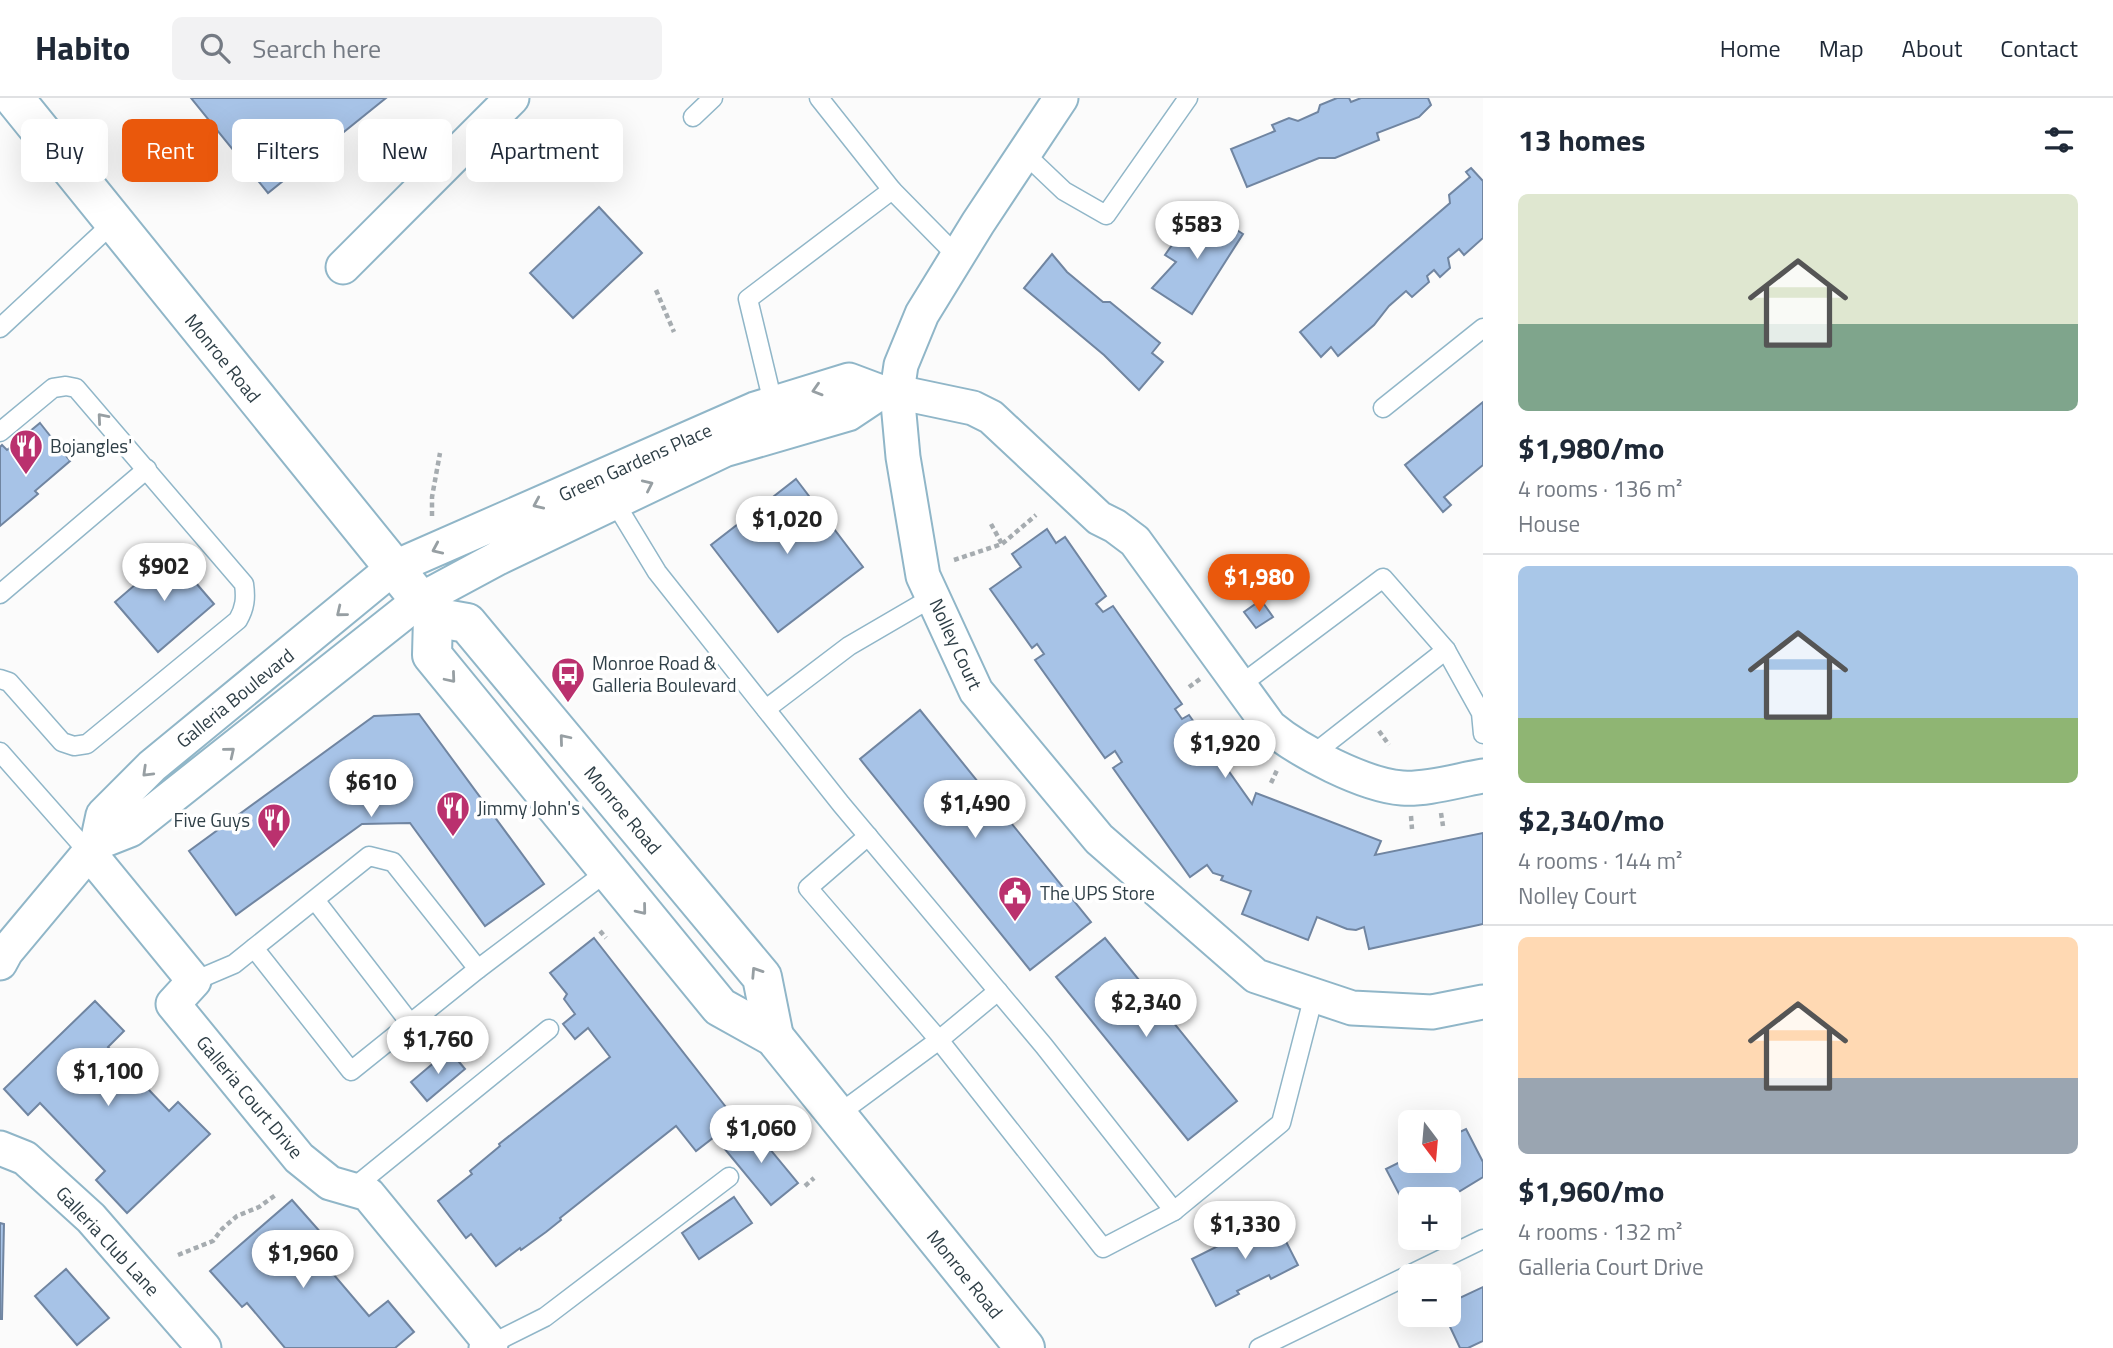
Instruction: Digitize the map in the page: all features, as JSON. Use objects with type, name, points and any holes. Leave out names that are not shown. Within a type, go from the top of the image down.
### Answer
[{"type":"main road","name":"Monroe Road","points":[[14,98],[426,608],[467,623],[762,977],[774,1037]]},
{"type":"main road","name":"Monroe Road","points":[[426,608],[432,655],[720,1007],[774,1037],[1025,1348]]},
{"type":"street","points":[[343,267],[512,98]]},
{"type":"street","name":"Nolley Court","points":[[1061,98],[922,314],[889,392],[923,576],[976,691],[1099,839],[1255,976],[1352,1008],[1432,1013],[1483,1002]]},
{"type":"street","name":"Green Gardens Place","points":[[393,568],[773,403],[849,380],[889,392]]},
{"type":"street","points":[[889,392],[973,408],[991,417],[1099,518],[1135,541],[1270,727],[1289,743],[1375,783],[1404,788],[1483,776]]},
{"type":"street","name":"Green Gardens Place","points":[[426,608],[498,558],[614,501],[724,450],[848,414],[889,392]]},
{"type":"street","name":"Galleria Boulevard","points":[[0,963],[6,952],[93,848],[103,815],[152,766],[393,568]]},
{"type":"street","name":"Galleria Boulevard","points":[[93,848],[130,830],[426,608]]},
{"type":"street","points":[[93,848],[194,981]]},
{"type":"street","name":"Galleria Court Drive","points":[[194,981],[173,1004],[299,1158],[330,1183],[368,1194],[489,1346]]},
{"type":"street","name":"Galleria Club Lane","points":[[0,1148],[25,1158],[91,1218],[204,1348]]},
{"type":"lane","points":[[693,117],[713,98]]},
{"type":"lane","points":[[820,98],[892,190],[957,257]]},
{"type":"lane","points":[[1024,153],[1064,191],[1106,215],[1188,98]]},
{"type":"lane","points":[[773,403],[748,299],[892,190]]},
{"type":"lane","points":[[0,327],[114,222]]},
{"type":"lane","points":[[1383,408],[1483,328]]},
{"type":"lane","points":[[0,432],[53,388],[76,388],[244,584],[244,609],[238,620],[87,744],[74,746],[62,743],[9,682],[0,679]]},
{"type":"lane","points":[[0,594],[147,469]]},
{"type":"lane","points":[[614,501],[657,572],[1174,1211]]},
{"type":"lane","points":[[1239,685],[1383,578],[1446,650],[1481,713],[1483,734]]},
{"type":"lane","points":[[766,709],[849,646],[933,597]]},
{"type":"lane","points":[[1312,755],[1446,650]]},
{"type":"lane","points":[[0,752],[93,848]]},
{"type":"lane","points":[[868,836],[808,888],[939,1040],[1103,1248],[1174,1211],[1281,1123],[1314,995]]},
{"type":"lane","points":[[194,981],[234,964],[369,856],[393,862],[478,969]]},
{"type":"lane","points":[[254,948],[351,1070],[609,870]]},
{"type":"lane","points":[[314,900],[410,1023]]},
{"type":"lane","points":[[836,1116],[939,1040],[998,991]]},
{"type":"lane","points":[[352,1189],[549,1029]]},
{"type":"lane","points":[[489,1346],[545,1317],[729,1177]]},
{"type":"lane","points":[[1259,1348],[1483,1239]]},
{"type":"path","points":[[656,290],[674,332]]},
{"type":"path","points":[[432,516],[432,497],[440,453]]},
{"type":"path","points":[[954,560],[1002,544],[1036,515]]},
{"type":"path","points":[[991,524],[1002,544]]},
{"type":"path","points":[[600,931],[606,938]]},
{"type":"path","points":[[805,1186],[814,1178]]},
{"type":"path","points":[[178,1255],[213,1241],[222,1228],[237,1216],[259,1207],[276,1194]]},
{"type":"building","points":[[191,98],[386,98],[344,132],[344,119],[232,119],[232,149],[218,131],[218,119],[208,119]]},
{"type":"building","points":[[1337,98],[1349,98],[1351,102],[1361,98],[1428,98],[1431,105],[1419,117],[1377,133],[1379,140],[1335,158],[1319,158],[1247,187],[1231,149],[1275,131],[1272,125],[1289,118],[1298,121],[1318,112],[1320,105]]},
{"type":"building","points":[[1471,168],[1483,181],[1483,238],[1464,255],[1459,249],[1448,258],[1450,268],[1440,277],[1434,270],[1427,276],[1429,282],[1412,297],[1406,291],[1374,325],[1338,356],[1331,347],[1321,357],[1300,332],[1450,203],[1449,195],[1470,177],[1466,172]]},
{"type":"building","points":[[259,182],[282,182],[268,193]]},
{"type":"building","points":[[599,207],[642,253],[573,318],[530,273]]},
{"type":"building","points":[[1205,210],[1243,234],[1192,314],[1152,288],[1176,262],[1165,255],[1179,235],[1189,235]]},
{"type":"building","points":[[1052,254],[1067,272],[1103,302],[1110,302],[1160,343],[1152,353],[1163,362],[1139,390],[1104,355],[1024,288]]},
{"type":"building","points":[[1483,402],[1483,465],[1444,497],[1451,505],[1443,512],[1405,465]]},
{"type":"building","name":"Bojangles'","points":[[40,423],[70,461],[35,491],[38,494],[0,526],[0,447],[2,445],[7,450]]},
{"type":"building","points":[[796,479],[863,567],[778,632],[711,545]]},
{"type":"building","points":[[1047,529],[1056,543],[1065,537],[1106,596],[1096,604],[1103,612],[1113,606],[1182,704],[1175,709],[1182,719],[1189,715],[1252,804],[1256,793],[1381,841],[1375,855],[1483,833],[1483,924],[1369,949],[1364,927],[1347,929],[1317,917],[1308,940],[1242,914],[1251,891],[1221,880],[1223,876],[1213,873],[1207,865],[1190,877],[1113,768],[1122,762],[1115,751],[1105,758],[1035,660],[1044,654],[1037,644],[1032,648],[990,589],[1021,567],[1012,554]]},
{"type":"building","points":[[171,554],[214,604],[158,652],[115,602]]},
{"type":"building","points":[[1261,600],[1273,617],[1256,628],[1244,612]]},
{"type":"building","points":[[920,710],[1091,922],[1030,970],[860,759]]},
{"type":"building","points":[[419,714],[544,884],[485,926],[410,823],[362,824],[236,915],[189,851],[374,716]]},
{"type":"building","points":[[594,938],[736,1120],[696,1151],[676,1126],[546,1232],[496,1266],[471,1234],[466,1238],[438,1201],[472,1174],[470,1171],[500,1146],[499,1144],[610,1057],[588,1028],[575,1039],[563,1024],[575,1014],[564,999],[567,994],[550,973]]},
{"type":"building","points":[[1105,938],[1237,1101],[1188,1140],[1056,977]]},
{"type":"building","points":[[95,1001],[124,1031],[108,1047],[169,1111],[178,1102],[210,1134],[127,1213],[96,1180],[105,1171],[40,1103],[28,1115],[4,1089]]},
{"type":"building","points":[[449,1050],[465,1069],[427,1101],[411,1082]]},
{"type":"building","points":[[750,1125],[798,1183],[771,1205],[724,1148]]},
{"type":"building","points":[[1466,1129],[1483,1162],[1483,1177],[1461,1190],[1461,1187],[1398,1187],[1398,1192],[1386,1169],[1398,1163],[1398,1173],[1461,1173],[1461,1131]]},
{"type":"building","points":[[734,1197],[752,1223],[699,1259],[682,1233]]},
{"type":"building","points":[[292,1200],[330,1243],[317,1255],[369,1316],[388,1301],[414,1332],[395,1348],[285,1348],[247,1303],[242,1307],[210,1271]]},
{"type":"building","points":[[1274,1218],[1298,1265],[1271,1279],[1269,1275],[1237,1291],[1239,1294],[1216,1306],[1192,1259]]},
{"type":"building","points":[[0,1223],[4,1224],[2,1319],[0,1319]]},
{"type":"building","points":[[66,1269],[109,1318],[77,1345],[35,1296]]},
{"type":"building","points":[[1483,1287],[1483,1341],[1468,1348],[1460,1348],[1450,1327],[1461,1327],[1461,1297]]},
{"type":"place","name":"Bojangles'","points":[[26,476]]},
{"type":"place","name":"Monroe Road & Galleria Boulevard","points":[[568,704]]},
{"type":"place","name":"Jimmy John's","points":[[453,838]]},
{"type":"place","name":"Five Guys","points":[[274,850]]},
{"type":"place","name":"The UPS Store","points":[[1015,923]]}]
